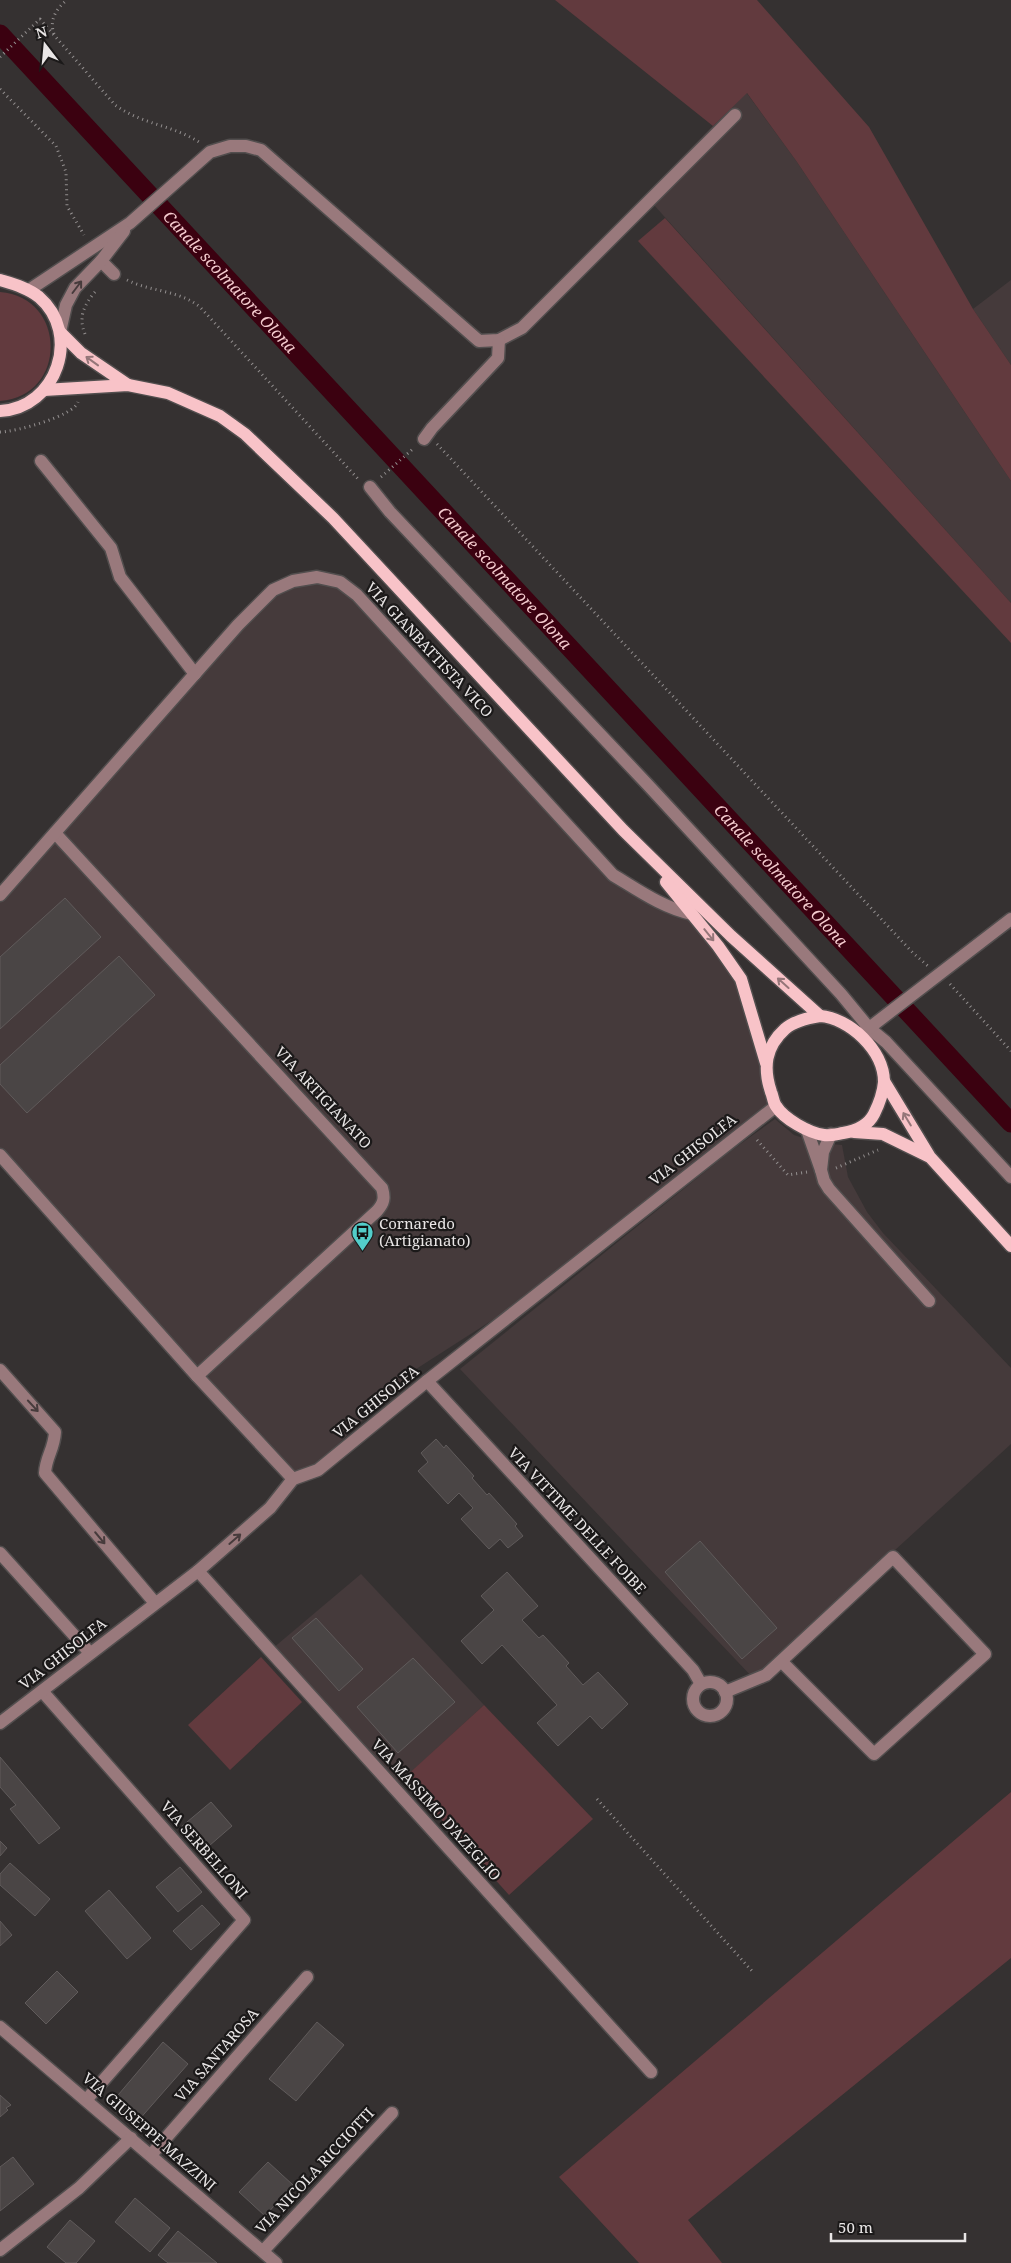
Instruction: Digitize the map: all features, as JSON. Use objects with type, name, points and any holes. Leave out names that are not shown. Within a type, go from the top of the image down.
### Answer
[{"type":"main road","points":[[0,411],[25,405],[44,390],[56,373],[60,362],[62,346],[60,332],[54,315],[46,304],[29,290],[3,281]]},
{"type":"main road","points":[[60,332],[90,359],[128,385]]},
{"type":"main road","points":[[44,390],[83,386],[128,385],[168,393],[193,402],[220,416],[264,450],[333,518],[623,830],[731,936],[820,1016]]},
{"type":"main road","points":[[623,830],[718,946],[741,979],[766,1063],[767,1080],[776,1106],[800,1128],[824,1135],[854,1132],[883,1134],[930,1157]]},
{"type":"main road","points":[[766,1063],[775,1040],[786,1028],[802,1020],[820,1016],[836,1019],[865,1032],[884,1081],[930,1157],[1011,1246]]},
{"type":"main road","points":[[854,1132],[871,1120],[880,1102],[884,1081]]},
{"type":"street","points":[[60,332],[66,305],[75,288],[101,262],[130,224],[210,152],[230,146],[246,146],[260,150],[479,341],[499,340],[522,328],[734,115]]},
{"type":"street","points":[[29,290],[130,224]]},
{"type":"street","points":[[101,262],[114,274]]},
{"type":"street","points":[[424,439],[432,428],[498,358],[499,340]]},
{"type":"street","points":[[41,461],[111,548],[120,577],[196,674]]},
{"type":"street","points":[[370,487],[390,512],[661,799],[865,1032],[886,1042],[1011,1177]]},
{"type":"street","name":"VIA GIANBATTISTA VICO","points":[[0,895],[273,590],[293,581],[317,577],[340,582],[357,595],[613,875],[678,912],[692,914]]},
{"type":"street","name":"VIA ARTIGIANATO","points":[[55,833],[375,1178],[385,1196],[384,1204],[377,1211],[197,1376]]},
{"type":"street","points":[[865,1032],[919,988],[1011,919]]},
{"type":"street","name":"VIA GHISOLFA","points":[[0,1723],[198,1571],[270,1508],[293,1479],[318,1470],[725,1144],[776,1106]]},
{"type":"street","points":[[808,1130],[824,1181],[829,1189],[929,1301]]},
{"type":"street","points":[[821,1170],[823,1152],[831,1134]]},
{"type":"street","points":[[0,1155],[197,1376],[293,1479]]},
{"type":"street","points":[[0,1370],[55,1432],[54,1446],[46,1461],[45,1473],[155,1603]]},
{"type":"street","name":"VIA VITTIME DELLE FOIBE","points":[[427,1381],[692,1670],[701,1684]]},
{"type":"street","points":[[0,1553],[90,1653]]},
{"type":"street","points":[[725,1692],[766,1675],[781,1661],[893,1557],[985,1654],[874,1754],[781,1661]]},
{"type":"street","name":"VIA MASSIMO D'AZEGLIO","points":[[198,1571],[651,2072]]},
{"type":"street","points":[[712,1682],[725,1692],[727,1702],[721,1712],[717,1715],[706,1716],[700,1714],[694,1704],[694,1693],[701,1684],[712,1682]]},
{"type":"street","name":"VIA SERBELLONI","points":[[42,1691],[244,1920],[87,2099]]},
{"type":"street","name":"VIA SANTAROSA","points":[[151,2155],[307,1976]]},
{"type":"street","name":"VIA GIUSEPPE MAZZINI","points":[[0,2027],[87,2099],[276,2263]]},
{"type":"street","name":"VIA NICOLA RICCIOTTI","points":[[262,2252],[392,2114]]},
{"type":"street","points":[[0,2250],[79,2188],[131,2138]]},
{"type":"path","points":[[56,38],[52,22],[55,13],[67,0]]},
{"type":"path","points":[[0,57],[40,19],[104,93],[129,115],[185,134],[210,152]]},
{"type":"path","points":[[0,89],[56,146],[66,172],[67,206],[93,248]]},
{"type":"path","points":[[90,359],[91,348],[81,324],[81,316],[84,307],[93,294],[105,279],[114,274],[142,286],[185,297],[196,304],[364,486],[370,487],[424,439],[433,440],[913,953],[954,988],[1011,1051]]},
{"type":"path","points":[[0,432],[21,429],[73,410],[77,406],[83,386]]},
{"type":"path","points":[[597,1799],[752,1971]]},
{"type":"shaded area","points":[[555,0],[757,0],[869,127],[973,309],[1011,365],[1011,481],[797,162],[747,93],[713,126]]},
{"type":"shaded area","points":[[746,92],[797,162],[1011,481],[1011,603],[645,195]]},
{"type":"shaded area","points":[[665,218],[1011,603],[1011,643],[638,241]]},
{"type":"shaded area","points":[[1011,280],[1011,365],[973,309]]},
{"type":"shaded area","points":[[0,292],[22,298],[38,310],[47,327],[51,347],[48,366],[38,383],[22,395],[0,401]]},
{"type":"shaded area","points":[[293,581],[340,582],[613,875],[692,914],[741,979],[776,1106],[505,1312],[413,1371],[321,1461],[293,1479],[0,1163],[0,895],[238,625]]},
{"type":"shaded area","points":[[775,1119],[794,1135],[819,1143],[842,1145],[848,1177],[867,1212],[883,1233],[1011,1368],[1011,1444],[754,1679],[460,1369],[732,1150]]},
{"type":"shaded area","points":[[361,1574],[484,1705],[397,1785],[272,1649]]},
{"type":"shaded area","points":[[261,1657],[302,1702],[230,1770],[188,1725]]},
{"type":"shaded area","points":[[484,1705],[593,1819],[509,1895],[404,1778]]},
{"type":"shaded area","points":[[1011,1792],[1011,1958],[688,2220],[722,2263],[639,2263],[559,2177]]},
{"type":"building","points":[[65,898],[101,937],[0,1029],[0,957]]},
{"type":"building","points":[[119,956],[155,995],[27,1113],[0,1084],[0,1065]]},
{"type":"building","points":[[436,1439],[444,1448],[446,1445],[474,1476],[472,1478],[487,1495],[489,1493],[517,1524],[515,1526],[523,1536],[508,1548],[500,1539],[489,1549],[461,1519],[473,1508],[459,1493],[448,1504],[418,1471],[428,1462],[421,1453]]},
{"type":"building","points":[[700,1541],[777,1628],[742,1659],[665,1572]]},
{"type":"building","points":[[507,1572],[538,1606],[522,1620],[539,1638],[543,1635],[569,1663],[566,1666],[583,1685],[598,1672],[628,1704],[602,1729],[590,1716],[558,1746],[537,1723],[557,1705],[502,1645],[482,1664],[461,1641],[494,1610],[481,1596]]},
{"type":"building","points":[[316,1618],[363,1669],[339,1691],[292,1638]]},
{"type":"building","points":[[413,1658],[455,1702],[398,1753],[357,1707]]},
{"type":"building","points":[[0,1757],[60,1828],[39,1844],[10,1809],[16,1805],[0,1787]]},
{"type":"building","points":[[211,1802],[232,1826],[202,1852],[181,1827]]},
{"type":"building","points":[[0,1841],[7,1848],[0,1856]]},
{"type":"building","points":[[10,1863],[50,1899],[35,1916],[0,1885],[0,1874]]},
{"type":"building","points":[[180,1867],[202,1892],[178,1912],[156,1887]]},
{"type":"building","points":[[109,1890],[151,1938],[127,1959],[85,1911]]},
{"type":"building","points":[[202,1905],[220,1924],[191,1950],[173,1931]]},
{"type":"building","points":[[0,1921],[12,1935],[0,1946]]},
{"type":"building","points":[[57,1971],[78,1992],[46,2024],[25,2003]]},
{"type":"building","points":[[317,2022],[344,2045],[296,2101],[269,2079]]},
{"type":"building","points":[[163,2042],[188,2064],[137,2122],[113,2101]]},
{"type":"building","points":[[0,2095],[11,2105],[6,2108],[8,2110],[0,2117]]},
{"type":"building","points":[[13,2157],[34,2184],[0,2211],[0,2167]]},
{"type":"building","points":[[268,2162],[293,2185],[265,2216],[239,2192]]},
{"type":"building","points":[[135,2198],[170,2228],[150,2252],[115,2222]]},
{"type":"building","points":[[70,2220],[95,2241],[76,2263],[66,2263],[47,2247]]},
{"type":"building","points":[[178,2231],[217,2263],[168,2263],[158,2255]]},
{"type":"waterway","name":"Canale scolmatore Olona","points":[[0,34],[1011,1123]]},
{"type":"place","name":"Cornaredo (Artigianato)","points":[[363,1252]]}]
